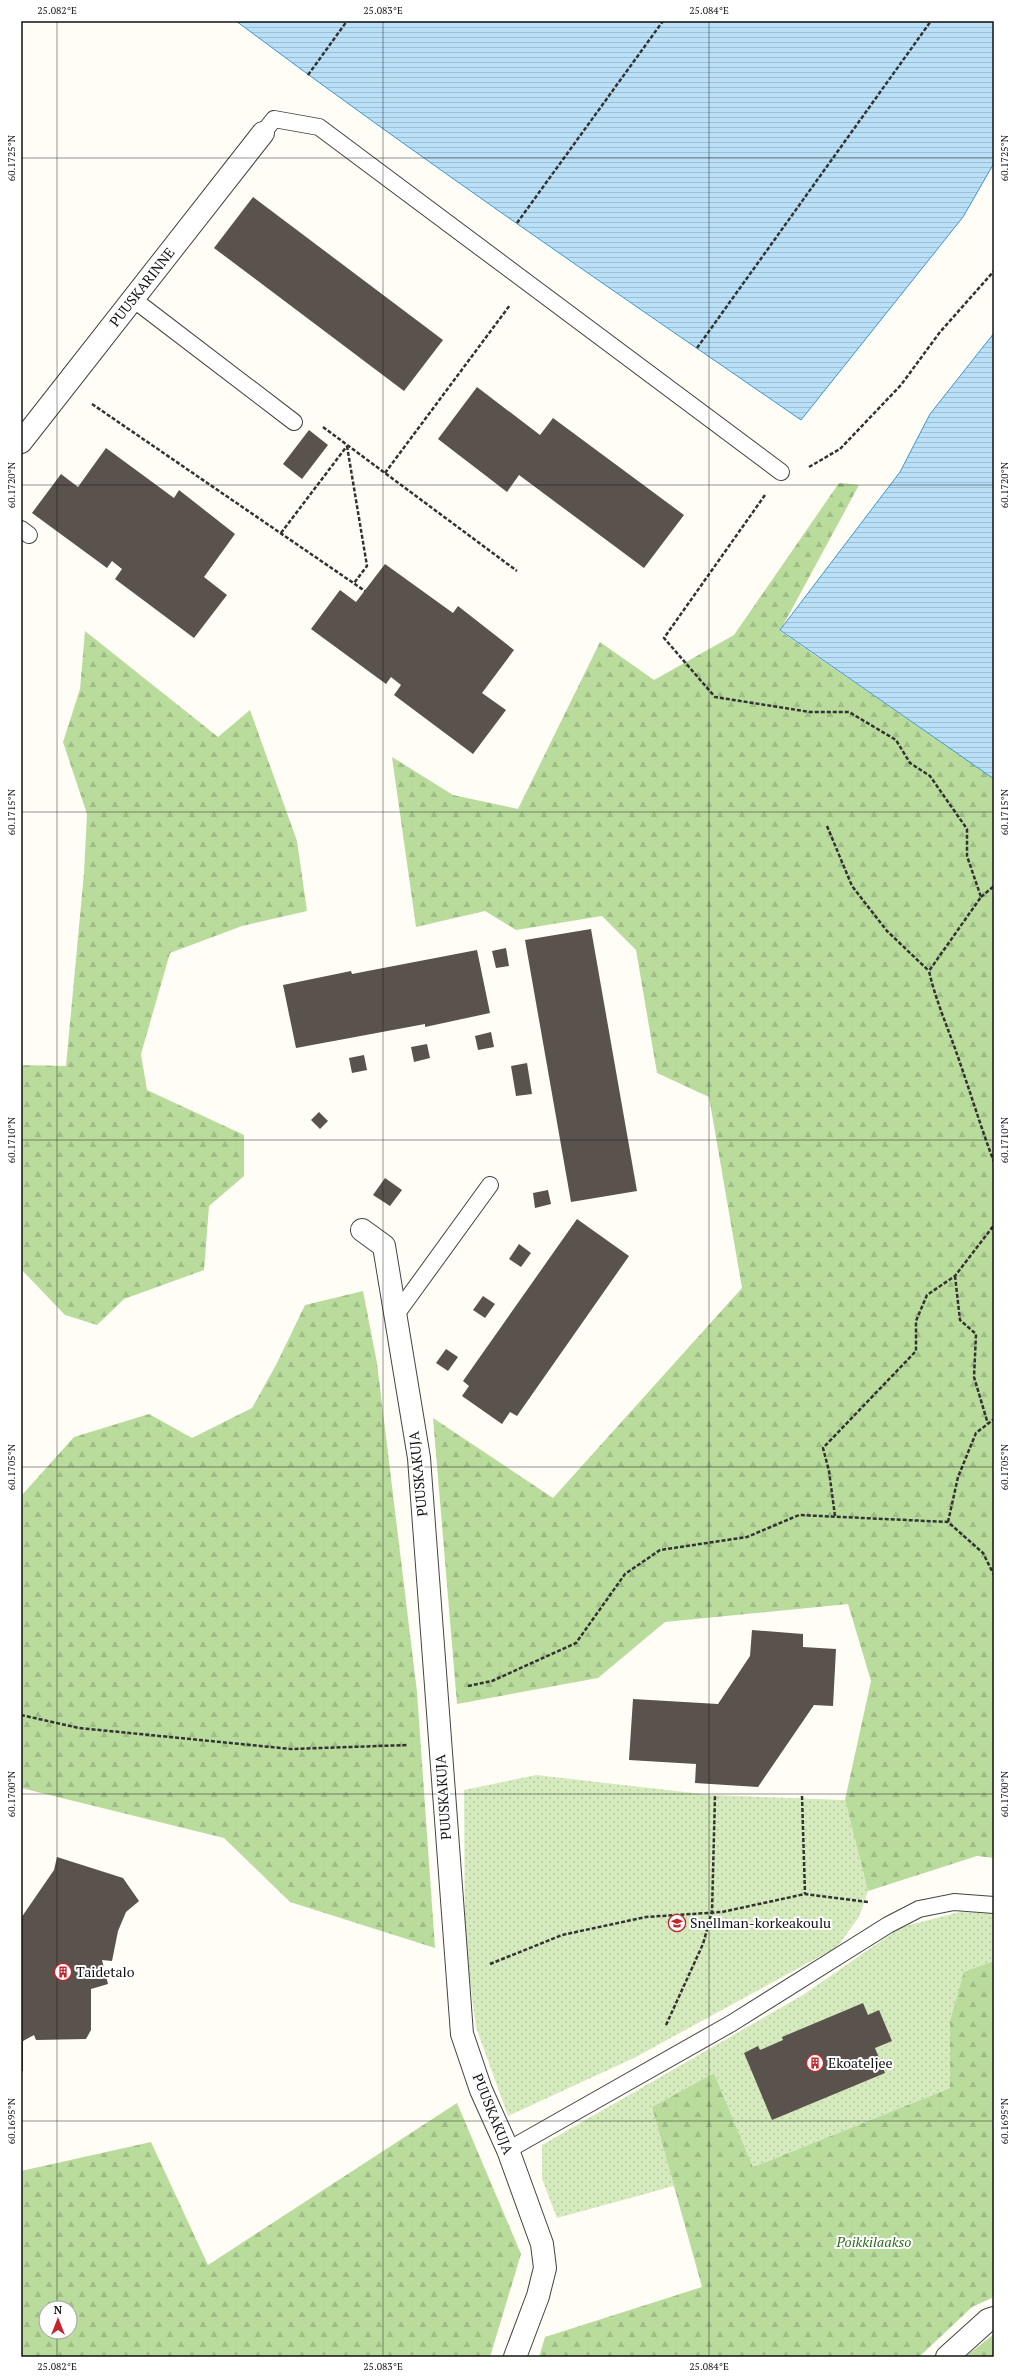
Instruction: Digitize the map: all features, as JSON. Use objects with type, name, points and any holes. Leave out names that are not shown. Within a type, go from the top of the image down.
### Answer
[{"type":"street","name":"PUUSKARINNE","points":[[21,442],[263,133]]},
{"type":"street","name":"PUUSKAKUJA","points":[[362,1230],[384,1246],[419,1458],[456,1972],[462,2034],[481,2090],[508,2150],[542,2244],[545,2268],[538,2296],[515,2357]]},
{"type":"street","points":[[947,2357],[988,2320],[994,2318]]},
{"type":"lane","points":[[263,133],[274,119],[319,127],[781,472]]},
{"type":"lane","points":[[133,299],[294,422]]},
{"type":"lane","points":[[395,1316],[490,1185]]},
{"type":"lane","points":[[508,2150],[732,2023],[888,1925],[920,1909],[954,1902],[994,1905]]},
{"type":"path","points":[[308,75],[347,21]]},
{"type":"path","points":[[517,223],[663,21]]},
{"type":"path","points":[[697,348],[931,21]]},
{"type":"path","points":[[981,898],[967,856],[967,829],[930,776],[910,763],[896,740],[849,712],[810,712],[715,697],[664,638],[781,472],[803,471],[840,449],[901,385],[940,332],[994,271]]},
{"type":"path","points":[[384,473],[527,282]]},
{"type":"path","points":[[90,403],[365,591]]},
{"type":"path","points":[[294,422],[317,422],[517,571]]},
{"type":"path","points":[[281,533],[347,445]]},
{"type":"path","points":[[347,445],[367,566],[354,583]]},
{"type":"path","points":[[827,826],[852,886],[887,932],[929,971],[935,999],[959,1060],[976,1115],[994,1161]]},
{"type":"path","points":[[929,971],[981,898],[994,886]]},
{"type":"path","points":[[835,1516],[829,1471],[823,1448],[916,1351],[916,1321],[927,1295],[955,1276],[994,1225]]},
{"type":"path","points":[[955,1276],[960,1320],[976,1334],[974,1377],[988,1424]]},
{"type":"path","points":[[948,1522],[961,1470],[976,1433],[994,1418]]},
{"type":"path","points":[[436,1691],[492,1681],[576,1643],[625,1574],[660,1550],[747,1537],[798,1515],[948,1522],[983,1553],[994,1575]]},
{"type":"path","points":[[21,1715],[79,1728],[291,1749],[440,1744]]},
{"type":"path","points":[[653,2068],[658,2044],[703,1944],[712,1912],[715,1795]]},
{"type":"path","points":[[802,1796],[805,1894]]},
{"type":"path","points":[[456,1972],[494,1963],[562,1934],[646,1917],[712,1912],[805,1894],[920,1909]]},
{"type":"green space","points":[[839,483],[859,485],[780,631],[994,779],[994,1858],[977,1856],[868,1891],[845,1800],[871,1681],[848,1604],[665,1622],[598,1678],[457,1704],[433,1418],[553,1498],[742,1288],[709,1097],[657,1073],[636,950],[602,916],[516,930],[485,911],[416,927],[392,757],[453,795],[518,809],[600,642],[654,680],[734,635]]},
{"type":"green space","points":[[85,631],[218,737],[250,710],[297,841],[307,911],[242,926],[170,953],[141,1054],[147,1090],[244,1135],[244,1176],[209,1206],[204,1270],[124,1299],[97,1325],[65,1315],[21,1269],[21,1065],[66,1066],[84,873],[87,814],[63,742],[80,689]]},
{"type":"green space","points":[[363,1291],[377,1363],[417,1692],[435,1948],[290,1902],[224,1838],[21,1788],[22,1495],[74,1437],[149,1414],[192,1438],[252,1408],[277,1363],[305,1305]]},
{"type":"green space","points":[[536,1775],[711,1795],[845,1800],[868,1891],[859,1917],[837,1947],[634,2058],[508,2116],[476,2027],[465,1944],[464,1790]]},
{"type":"green space","points":[[960,1912],[994,1914],[994,1961],[964,1973],[950,2020],[950,2088],[753,2167],[714,2073],[652,2107],[674,2186],[557,2218],[542,2179],[542,2145],[803,1995],[901,1927]]},
{"type":"green space","name":"Poikkilaakso","points":[[994,1961],[994,2297],[972,2307],[919,2357],[539,2357],[545,2337],[702,2287],[652,2107],[714,2073],[753,2167],[950,2088],[950,2020],[964,1972]]},
{"type":"green space","points":[[457,2103],[521,2254],[490,2357],[21,2357],[21,2171],[151,2142],[208,2265]]},
{"type":"green space","points":[[994,2334],[994,2357],[965,2357]]},
{"type":"water","points":[[236,21],[994,21],[994,163],[963,217],[801,420],[587,273],[375,123]]},
{"type":"water","points":[[994,333],[994,779],[780,630],[900,472],[930,414]]},
{"type":"building","points":[[253,197],[443,340],[404,391],[214,248]]},
{"type":"building","points":[[477,387],[540,435],[553,418],[684,515],[644,568],[519,475],[507,492],[438,439]]},
{"type":"building","points":[[309,430],[328,445],[302,479],[283,464]]},
{"type":"building","points":[[106,448],[174,498],[179,490],[235,534],[204,577],[227,595],[194,638],[115,579],[122,569],[112,561],[107,568],[32,513],[61,474],[78,487]]},
{"type":"building","points":[[385,564],[453,613],[458,606],[514,650],[482,693],[506,710],[473,754],[394,695],[401,685],[391,677],[386,684],[311,629],[340,590],[356,602]]},
{"type":"building","points":[[591,929],[637,1191],[571,1202],[525,940]]},
{"type":"building","points":[[506,948],[509,966],[496,968],[492,951]]},
{"type":"building","points":[[477,950],[490,1013],[425,1027],[425,1024],[296,1048],[283,985],[351,971],[352,974]]},
{"type":"building","points":[[491,1032],[494,1047],[478,1050],[475,1036]]},
{"type":"building","points":[[427,1044],[430,1058],[414,1062],[411,1047]]},
{"type":"building","points":[[364,1055],[367,1070],[352,1073],[349,1058]]},
{"type":"building","points":[[527,1063],[532,1094],[516,1096],[511,1066]]},
{"type":"building","points":[[319,1112],[328,1121],[320,1129],[311,1120]]},
{"type":"building","points":[[385,1178],[402,1190],[390,1206],[373,1195]]},
{"type":"building","points":[[548,1190],[551,1204],[535,1208],[533,1193]]},
{"type":"building","points":[[577,1219],[629,1256],[517,1416],[510,1412],[502,1424],[462,1396],[469,1386],[463,1381]]},
{"type":"building","points":[[519,1244],[531,1253],[521,1267],[509,1259]]},
{"type":"building","points":[[483,1296],[495,1304],[485,1318],[473,1310]]},
{"type":"building","points":[[446,1349],[458,1357],[448,1371],[436,1363]]},
{"type":"building","points":[[752,1630],[803,1634],[803,1647],[836,1649],[833,1706],[814,1705],[758,1787],[695,1783],[696,1764],[629,1760],[633,1699],[718,1704],[750,1656]]},
{"type":"building","name":"Taidetalo","points":[[57,1857],[123,1878],[139,1901],[126,1912],[118,1931],[112,1961],[102,1960],[108,1984],[91,1989],[91,2030],[86,2039],[36,2040],[34,2035],[23,2041],[23,2071],[21,2071],[21,1918],[54,1870]]},
{"type":"building","name":"Ekoateljee","points":[[863,2003],[868,2015],[879,2010],[892,2041],[875,2048],[885,2073],[772,2120],[744,2053],[758,2046],[760,2050],[783,2040],[782,2037]]},
{"type":"place","name":"Snellman-korkeakoulu","points":[[677,1923]]},
{"type":"place","name":"Taidetalo","points":[[63,1972]]},
{"type":"place","name":"Ekoateljee","points":[[815,2063]]}]
